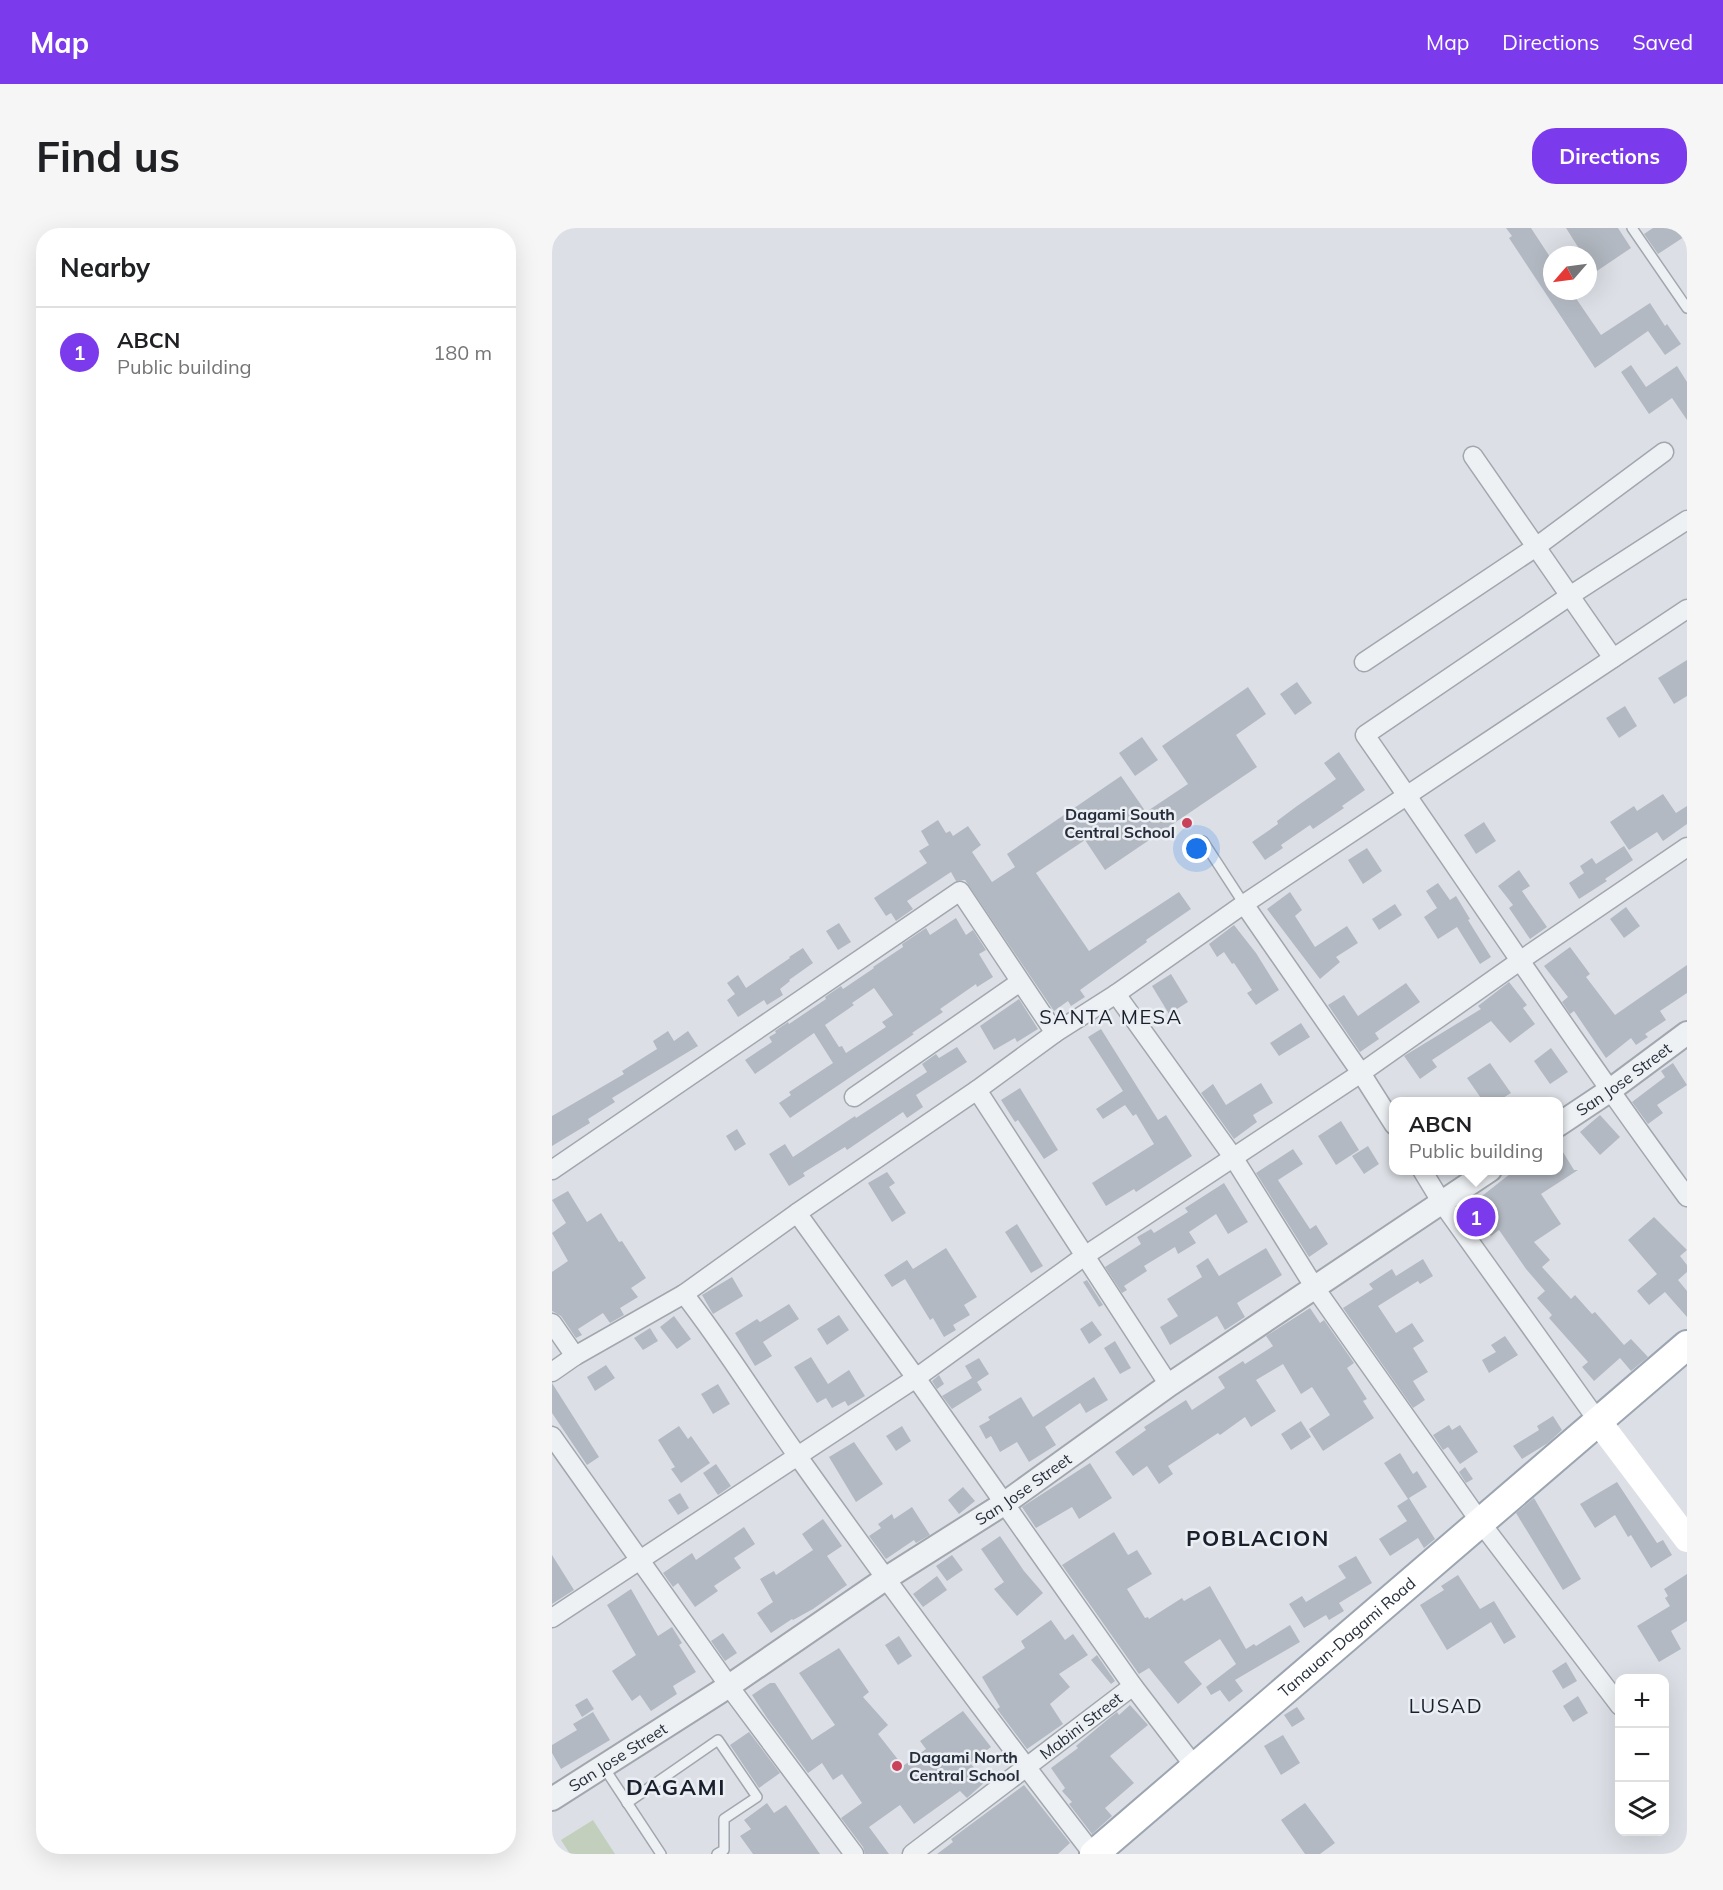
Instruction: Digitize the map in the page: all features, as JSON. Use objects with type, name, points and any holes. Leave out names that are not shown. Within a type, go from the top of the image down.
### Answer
[{"type":"main road","name":"Tanauan-Dagami Road","points":[[1094,1854],[1687,1345]]},
{"type":"main road","points":[[1598,1421],[1687,1539]]},
{"type":"street","points":[[1364,662],[1536,547],[1664,452]]},
{"type":"street","points":[[1473,456],[1613,658]]},
{"type":"street","points":[[1687,520],[1571,595],[1365,735],[1609,1091],[1687,1197]]},
{"type":"street","points":[[552,1372],[575,1356],[684,1294],[1055,1033],[1116,994],[1244,904],[1687,609]]},
{"type":"street","points":[[552,1618],[916,1378],[1086,1255],[1361,1073],[1687,847]]},
{"type":"street","points":[[552,1170],[960,891],[1055,1033]]},
{"type":"street","points":[[1244,904],[1389,1117]]},
{"type":"street","points":[[854,1096],[1020,982]]},
{"type":"street","points":[[1116,994],[1233,1157],[1315,1288],[1481,1523],[1615,1699]]},
{"type":"street","name":"San Jose Street","points":[[1563,1122],[1609,1091],[1687,1033]]},
{"type":"street","points":[[977,1090],[1169,1385]]},
{"type":"street","points":[[1425,1175],[1442,1203],[1598,1421]]},
{"type":"street","name":"San Jose Street","points":[[552,1799],[729,1686],[885,1579],[1005,1503],[1169,1385],[1483,1175]]},
{"type":"street","points":[[797,1213],[1133,1686],[1195,1767]]},
{"type":"street","points":[[684,1294],[715,1334],[798,1457],[885,1579],[1094,1854]]},
{"type":"street","points":[[552,1323],[575,1356]]},
{"type":"street","points":[[552,1436],[729,1686],[854,1854]]},
{"type":"street","name":"Mabini Street","points":[[912,1854],[1133,1686]]},
{"type":"lane","points":[[1632,228],[1687,308]]},
{"type":"lane","points":[[1203,840],[1244,904]]},
{"type":"lane","points":[[627,1803],[718,1740],[757,1797],[724,1819],[723,1850],[717,1854]]},
{"type":"lane","points":[[603,1766],[661,1854]]},
{"type":"green space","points":[[593,1820],[615,1854],[570,1854],[561,1840]]},
{"type":"building","points":[[1506,228],[1531,228],[1543,246],[1543,289],[1509,238],[1512,236]]},
{"type":"building","points":[[1566,228],[1618,228],[1631,248],[1597,271],[1597,246],[1577,246]]},
{"type":"building","points":[[1653,228],[1687,228],[1687,235],[1658,254],[1644,234]]},
{"type":"building","points":[[1550,300],[1577,300],[1601,335],[1650,303],[1665,326],[1667,324],[1681,344],[1665,355],[1648,331],[1595,368]]},
{"type":"building","points":[[1631,365],[1646,387],[1677,366],[1687,382],[1687,420],[1672,398],[1649,414],[1621,372]]},
{"type":"building","points":[[1687,660],[1687,696],[1674,704],[1658,678]]},
{"type":"building","points":[[1297,682],[1312,703],[1295,715],[1280,694]]},
{"type":"building","points":[[1248,687],[1266,714],[1236,735],[1257,767],[1105,870],[1085,840],[1036,873],[1089,951],[1179,892],[1191,909],[1080,990],[1085,997],[1071,1006],[1068,1001],[1054,1011],[965,880],[956,881],[951,872],[907,901],[913,909],[896,921],[891,913],[886,916],[874,898],[927,863],[919,851],[929,845],[921,831],[938,820],[946,833],[950,831],[953,836],[968,826],[981,845],[972,852],[992,882],[1015,867],[1007,854],[1121,776],[1146,812],[1188,784],[1162,746]]},
{"type":"building","points":[[1625,706],[1637,726],[1619,738],[1606,718]]},
{"type":"building","points":[[1142,737],[1158,760],[1135,776],[1119,753]]},
{"type":"building","points":[[1339,752],[1365,790],[1342,806],[1344,808],[1313,829],[1310,825],[1281,845],[1283,848],[1265,860],[1252,842],[1278,824],[1277,821],[1297,806],[1336,779],[1324,763]]},
{"type":"building","points":[[1663,794],[1676,813],[1687,806],[1687,824],[1663,841],[1657,832],[1629,850],[1610,822],[1634,806],[1637,811]]},
{"type":"building","points":[[1484,822],[1496,841],[1476,854],[1464,835]]},
{"type":"building","points":[[1624,846],[1633,860],[1605,879],[1607,881],[1579,899],[1569,883],[1584,873],[1580,866],[1592,858],[1596,864]]},
{"type":"building","points":[[1367,848],[1382,871],[1363,884],[1348,860]]},
{"type":"building","points":[[1519,870],[1530,886],[1522,891],[1547,927],[1530,939],[1509,908],[1513,905],[1498,886]]},
{"type":"building","points":[[1438,883],[1450,900],[1456,896],[1491,957],[1480,964],[1457,927],[1438,939],[1424,917],[1437,908],[1426,891]]},
{"type":"building","points":[[1290,892],[1302,910],[1295,916],[1315,947],[1347,926],[1358,943],[1336,957],[1340,962],[1320,979],[1267,909]]},
{"type":"building","points":[[1395,904],[1402,915],[1379,930],[1372,919]]},
{"type":"building","points":[[1626,907],[1640,926],[1624,938],[1610,919]]},
{"type":"building","points":[[956,918],[966,935],[973,930],[986,950],[979,954],[993,977],[977,987],[976,984],[940,1009],[943,1012],[912,1033],[914,1034],[790,1118],[779,1103],[791,1095],[789,1092],[833,1063],[814,1033],[755,1074],[745,1060],[772,1042],[769,1037],[776,1033],[775,1031],[826,999],[825,997],[841,986],[843,989],[874,968],[903,947],[902,944],[926,928],[930,935]],"holes":[[[874,988],[893,1015],[882,1022],[886,1027],[846,1053],[842,1046],[839,1047],[825,1025]]]},
{"type":"building","points":[[839,923],[851,942],[838,950],[826,931]]},
{"type":"building","points":[[1234,925],[1256,953],[1279,990],[1256,1005],[1247,993],[1252,990],[1234,963],[1232,964],[1224,952],[1217,957],[1209,944]]},
{"type":"building","points":[[1570,947],[1590,974],[1586,977],[1615,1015],[1687,965],[1687,993],[1660,1011],[1666,1020],[1645,1034],[1648,1037],[1636,1045],[1631,1038],[1606,1058],[1574,1011],[1570,1014],[1562,1002],[1568,997],[1544,966]]},
{"type":"building","points":[[803,948],[813,963],[780,989],[783,995],[767,1005],[764,1000],[738,1017],[727,1000],[735,994],[727,983],[738,975],[746,988]]},
{"type":"building","points":[[1171,974],[1188,1002],[1169,1014],[1152,986]]},
{"type":"building","points":[[1509,982],[1527,1005],[1523,1008],[1535,1024],[1510,1043],[1491,1021],[1432,1060],[1437,1067],[1420,1079],[1404,1056],[1481,1009],[1478,1006]]},
{"type":"building","points":[[1406,983],[1420,1002],[1375,1033],[1379,1039],[1360,1052],[1328,1005],[1344,995],[1358,1016]]},
{"type":"building","points":[[1019,999],[1038,1029],[1017,1042],[1015,1038],[994,1050],[980,1026]]},
{"type":"building","points":[[1301,1023],[1310,1037],[1279,1056],[1270,1043]]},
{"type":"building","points":[[1101,1029],[1158,1120],[1166,1115],[1192,1156],[1136,1192],[1134,1189],[1106,1206],[1092,1183],[1154,1144],[1136,1114],[1133,1116],[1125,1105],[1103,1119],[1096,1109],[1123,1091],[1088,1037]]},
{"type":"building","points":[[668,1031],[674,1041],[688,1031],[698,1046],[612,1098],[615,1102],[588,1119],[590,1123],[552,1146],[552,1116],[624,1074],[622,1071],[657,1049],[653,1041]]},
{"type":"building","points":[[957,1047],[967,1062],[916,1095],[923,1107],[907,1118],[903,1112],[847,1150],[845,1147],[803,1173],[805,1176],[789,1186],[769,1154],[785,1144],[793,1157],[927,1072],[922,1064],[936,1054],[939,1058]]},
{"type":"building","points":[[1551,1048],[1568,1072],[1550,1084],[1534,1061]]},
{"type":"building","points":[[1490,1063],[1511,1093],[1504,1097],[1480,1097],[1467,1078]]},
{"type":"building","points":[[1673,1063],[1687,1085],[1657,1105],[1663,1113],[1648,1124],[1632,1102],[1665,1077],[1661,1071]]},
{"type":"building","points":[[1261,1083],[1273,1103],[1253,1115],[1257,1122],[1234,1139],[1201,1093],[1213,1084],[1226,1105]]},
{"type":"building","points":[[1020,1088],[1058,1150],[1044,1159],[1018,1120],[1015,1122],[1001,1100]]},
{"type":"building","points":[[1600,1115],[1620,1137],[1600,1155],[1580,1132]]},
{"type":"building","points":[[1341,1121],[1359,1150],[1336,1165],[1318,1136]]},
{"type":"building","points":[[737,1129],[746,1144],[735,1151],[726,1136]]},
{"type":"building","points":[[1368,1146],[1379,1164],[1364,1174],[1352,1156]]},
{"type":"building","points":[[1293,1149],[1303,1164],[1278,1180],[1310,1229],[1316,1225],[1328,1244],[1309,1257],[1256,1173]]},
{"type":"building","points":[[1563,1152],[1574,1170],[1578,1170],[1541,1194],[1561,1224],[1534,1242],[1550,1260],[1542,1267],[1571,1299],[1575,1295],[1592,1314],[1595,1312],[1624,1345],[1631,1339],[1648,1357],[1631,1371],[1620,1358],[1594,1381],[1582,1367],[1588,1362],[1549,1318],[1552,1315],[1537,1298],[1545,1291],[1526,1269],[1499,1230],[1491,1236],[1468,1207],[1509,1175],[1563,1175]]},
{"type":"building","points":[[887,1172],[895,1183],[889,1187],[906,1213],[892,1222],[868,1183]]},
{"type":"building","points":[[1224,1183],[1248,1222],[1228,1234],[1216,1214],[1189,1232],[1196,1243],[1178,1254],[1175,1247],[1144,1266],[1147,1271],[1124,1286],[1127,1290],[1122,1293],[1105,1267],[1141,1244],[1137,1237],[1151,1229],[1154,1233],[1188,1212],[1185,1208]]},
{"type":"building","points":[[568,1191],[587,1222],[601,1213],[646,1278],[631,1288],[638,1297],[620,1308],[624,1315],[610,1323],[603,1313],[578,1329],[582,1335],[576,1338],[561,1316],[552,1311],[552,1272],[568,1261],[552,1233],[566,1223],[552,1200]]},
{"type":"building","points":[[1654,1217],[1687,1250],[1680,1256],[1687,1265],[1687,1272],[1678,1280],[1687,1291],[1687,1317],[1665,1292],[1649,1305],[1637,1291],[1657,1274],[1628,1240]]},
{"type":"building","points":[[1017,1224],[1043,1266],[1031,1273],[1005,1232]]},
{"type":"building","points":[[946,1248],[977,1297],[964,1305],[970,1315],[953,1325],[956,1330],[944,1337],[933,1318],[930,1320],[905,1279],[892,1287],[884,1275],[907,1260],[913,1269]]},
{"type":"building","points":[[1266,1248],[1282,1275],[1237,1303],[1245,1317],[1225,1330],[1217,1316],[1170,1345],[1160,1327],[1178,1316],[1167,1299],[1202,1277],[1196,1266],[1208,1258],[1219,1276]]},
{"type":"building","points":[[1423,1259],[1433,1276],[1420,1284],[1418,1281],[1378,1306],[1396,1333],[1412,1323],[1424,1341],[1413,1348],[1428,1372],[1413,1381],[1425,1400],[1413,1408],[1343,1308],[1373,1289],[1369,1284],[1392,1269],[1396,1276]]},
{"type":"building","points":[[732,1277],[743,1296],[713,1314],[702,1295]]},
{"type":"building","points":[[1087,1280],[1103,1305],[1099,1307],[1083,1282]]},
{"type":"building","points":[[789,1304],[799,1319],[763,1342],[772,1356],[755,1366],[735,1333],[757,1319],[760,1322]]},
{"type":"building","points":[[1310,1308],[1320,1323],[1324,1320],[1354,1363],[1347,1368],[1367,1399],[1363,1401],[1374,1418],[1323,1451],[1309,1429],[1330,1415],[1312,1387],[1301,1394],[1283,1364],[1256,1380],[1276,1411],[1251,1427],[1245,1417],[1220,1435],[1218,1433],[1168,1466],[1173,1474],[1159,1484],[1147,1466],[1133,1476],[1115,1452],[1146,1430],[1144,1427],[1186,1400],[1192,1410],[1225,1388],[1218,1377],[1243,1361],[1245,1364],[1273,1346],[1266,1336]]},
{"type":"building","points":[[839,1315],[849,1330],[827,1345],[817,1329]]},
{"type":"building","points":[[674,1316],[691,1339],[677,1349],[660,1327]]},
{"type":"building","points":[[1092,1321],[1102,1335],[1089,1344],[1080,1329]]},
{"type":"building","points":[[650,1328],[658,1341],[643,1350],[634,1338]]},
{"type":"building","points":[[1505,1336],[1518,1355],[1489,1373],[1482,1360],[1496,1352],[1491,1345]]},
{"type":"building","points":[[1115,1341],[1131,1368],[1120,1374],[1104,1348]]},
{"type":"building","points":[[811,1357],[828,1384],[849,1370],[865,1396],[848,1406],[845,1401],[832,1408],[826,1398],[817,1403],[794,1367]]},
{"type":"building","points":[[979,1358],[989,1374],[977,1382],[982,1390],[952,1409],[942,1396],[972,1378],[965,1366]]},
{"type":"building","points":[[606,1365],[615,1378],[595,1391],[587,1377]]},
{"type":"building","points":[[939,1375],[944,1384],[937,1389],[932,1381]]},
{"type":"building","points":[[1094,1377],[1108,1400],[1086,1413],[1080,1403],[1045,1427],[1056,1445],[1029,1462],[1017,1442],[1000,1452],[991,1436],[986,1439],[979,1426],[990,1420],[988,1417],[1021,1397],[1033,1417]]},
{"type":"building","points":[[552,1383],[599,1457],[587,1465],[552,1413]]},
{"type":"building","points":[[718,1384],[730,1404],[713,1414],[701,1394]]},
{"type":"building","points":[[1553,1416],[1562,1430],[1548,1443],[1522,1459],[1513,1446],[1539,1430],[1537,1426]]},
{"type":"building","points":[[1301,1421],[1311,1437],[1291,1450],[1281,1434]]},
{"type":"building","points":[[1449,1425],[1452,1430],[1460,1425],[1478,1452],[1460,1464],[1448,1447],[1443,1450],[1433,1435]]},
{"type":"building","points":[[679,1426],[688,1439],[691,1436],[710,1463],[681,1483],[671,1469],[675,1467],[658,1440]]},
{"type":"building","points":[[902,1426],[911,1441],[896,1451],[886,1436]]},
{"type":"building","points":[[854,1442],[883,1484],[856,1502],[829,1457]]},
{"type":"building","points":[[1400,1453],[1413,1474],[1417,1471],[1427,1487],[1409,1498],[1435,1539],[1424,1548],[1418,1538],[1390,1556],[1379,1539],[1407,1521],[1397,1506],[1408,1499],[1384,1463]]},
{"type":"building","points":[[1090,1463],[1112,1498],[1079,1519],[1072,1507],[1036,1528],[1022,1507]]},
{"type":"building","points":[[716,1464],[731,1486],[718,1495],[703,1473]]},
{"type":"building","points":[[1465,1467],[1473,1479],[1466,1483],[1459,1472]]},
{"type":"building","points":[[1617,1482],[1657,1543],[1663,1540],[1672,1555],[1651,1568],[1631,1535],[1628,1537],[1615,1515],[1595,1528],[1580,1504]]},
{"type":"building","points":[[963,1487],[975,1501],[959,1514],[948,1500]]},
{"type":"building","points":[[680,1493],[689,1508],[678,1515],[668,1500]]},
{"type":"building","points":[[1534,1498],[1581,1579],[1563,1590],[1516,1513]]},
{"type":"building","points":[[912,1507],[930,1535],[916,1543],[914,1540],[886,1559],[869,1536],[881,1528],[878,1524],[892,1514],[894,1519]]},
{"type":"building","points":[[823,1519],[842,1546],[827,1556],[847,1585],[813,1609],[771,1633],[757,1613],[773,1602],[760,1579],[774,1571],[776,1575],[813,1550],[802,1534]]},
{"type":"building","points":[[744,1527],[755,1544],[734,1558],[741,1568],[714,1586],[718,1591],[695,1607],[678,1583],[673,1587],[663,1573],[692,1553],[696,1560]]},
{"type":"building","points":[[1114,1532],[1128,1555],[1137,1550],[1152,1574],[1127,1589],[1145,1618],[1149,1619],[1182,1598],[1184,1601],[1210,1586],[1246,1649],[1254,1644],[1256,1646],[1290,1625],[1300,1642],[1235,1680],[1243,1691],[1229,1702],[1220,1690],[1211,1695],[1206,1687],[1236,1664],[1220,1639],[1184,1662],[1202,1684],[1178,1704],[1149,1668],[1139,1674],[1062,1565]]},
{"type":"building","points":[[1000,1536],[1024,1571],[1043,1593],[1017,1616],[994,1589],[1004,1582],[981,1549]]},
{"type":"building","points":[[552,1555],[574,1590],[552,1604]]},
{"type":"building","points":[[952,1555],[963,1570],[947,1581],[936,1566]]},
{"type":"building","points":[[1356,1556],[1372,1583],[1339,1603],[1344,1611],[1329,1620],[1326,1615],[1304,1628],[1289,1604],[1302,1596],[1306,1602],[1346,1578],[1338,1566]]},
{"type":"building","points":[[1687,1574],[1687,1621],[1671,1631],[1681,1649],[1659,1662],[1637,1626],[1670,1606],[1665,1598],[1668,1596],[1664,1589]]},
{"type":"building","points":[[1458,1575],[1480,1609],[1494,1601],[1516,1637],[1504,1644],[1491,1622],[1447,1650],[1420,1605],[1444,1590],[1441,1586]]},
{"type":"building","points":[[937,1576],[947,1590],[923,1607],[913,1594]]},
{"type":"building","points":[[631,1589],[658,1636],[672,1627],[682,1643],[679,1645],[696,1672],[673,1686],[677,1694],[651,1711],[640,1695],[632,1701],[612,1671],[636,1655],[607,1605]]},
{"type":"building","points":[[1051,1620],[1065,1640],[1073,1634],[1088,1655],[1059,1674],[1070,1687],[1050,1704],[1063,1724],[1027,1749],[997,1709],[1000,1707],[982,1677],[1025,1648],[1021,1641]]},
{"type":"building","points":[[723,1633],[737,1653],[725,1661],[711,1641]]},
{"type":"building","points":[[899,1636],[912,1656],[898,1665],[885,1645]]},
{"type":"building","points":[[839,1648],[869,1692],[863,1697],[888,1725],[878,1734],[903,1766],[926,1749],[920,1741],[963,1711],[991,1747],[970,1763],[986,1781],[967,1798],[960,1791],[914,1824],[900,1805],[869,1827],[889,1854],[865,1854],[863,1847],[841,1818],[862,1803],[842,1774],[833,1780],[822,1763],[808,1773],[752,1695],[770,1683],[775,1683],[812,1740],[835,1725],[799,1673]]},
{"type":"building","points":[[1097,1655],[1115,1681],[1111,1684],[1091,1660]]},
{"type":"building","points":[[1566,1662],[1577,1681],[1563,1689],[1552,1671]]},
{"type":"building","points":[[1578,1696],[1588,1713],[1573,1722],[1563,1706]]},
{"type":"building","points":[[587,1698],[594,1709],[582,1717],[575,1705]]},
{"type":"building","points":[[1130,1705],[1148,1725],[1110,1756],[1134,1783],[1105,1808],[1112,1816],[1092,1834],[1069,1804],[1072,1802],[1062,1791],[1065,1788],[1051,1768],[1078,1748],[1076,1746],[1117,1712],[1119,1715]]},
{"type":"building","points":[[1297,1707],[1305,1719],[1292,1727],[1284,1715]]},
{"type":"building","points":[[593,1712],[610,1740],[561,1769],[552,1753],[552,1745],[577,1730],[573,1724]]},
{"type":"building","points":[[749,1732],[780,1773],[759,1788],[730,1745]]},
{"type":"building","points":[[1283,1735],[1300,1763],[1281,1775],[1264,1746]]},
{"type":"building","points":[[1024,1785],[1070,1843],[1058,1854],[937,1854],[953,1842],[951,1839]]},
{"type":"building","points":[[767,1803],[774,1813],[786,1805],[820,1854],[753,1854],[740,1836],[751,1829],[744,1820]]},
{"type":"building","points":[[1305,1803],[1335,1843],[1320,1854],[1305,1854],[1281,1820]]},
{"type":"place","name":"Dagami South Central School","points":[[1187,823]]},
{"type":"place","name":"ABCN","points":[[1476,1217]]},
{"type":"place","name":"Dagami North Central School","points":[[897,1766]]},
{"type":"district","name":"SANTA MESA","points":[[1111,1016]]},
{"type":"district","name":"POBLACION","points":[[1258,1538]]},
{"type":"district","name":"LUSAD","points":[[1446,1705]]},
{"type":"district","name":"DAGAMI","points":[[676,1787]]}]
